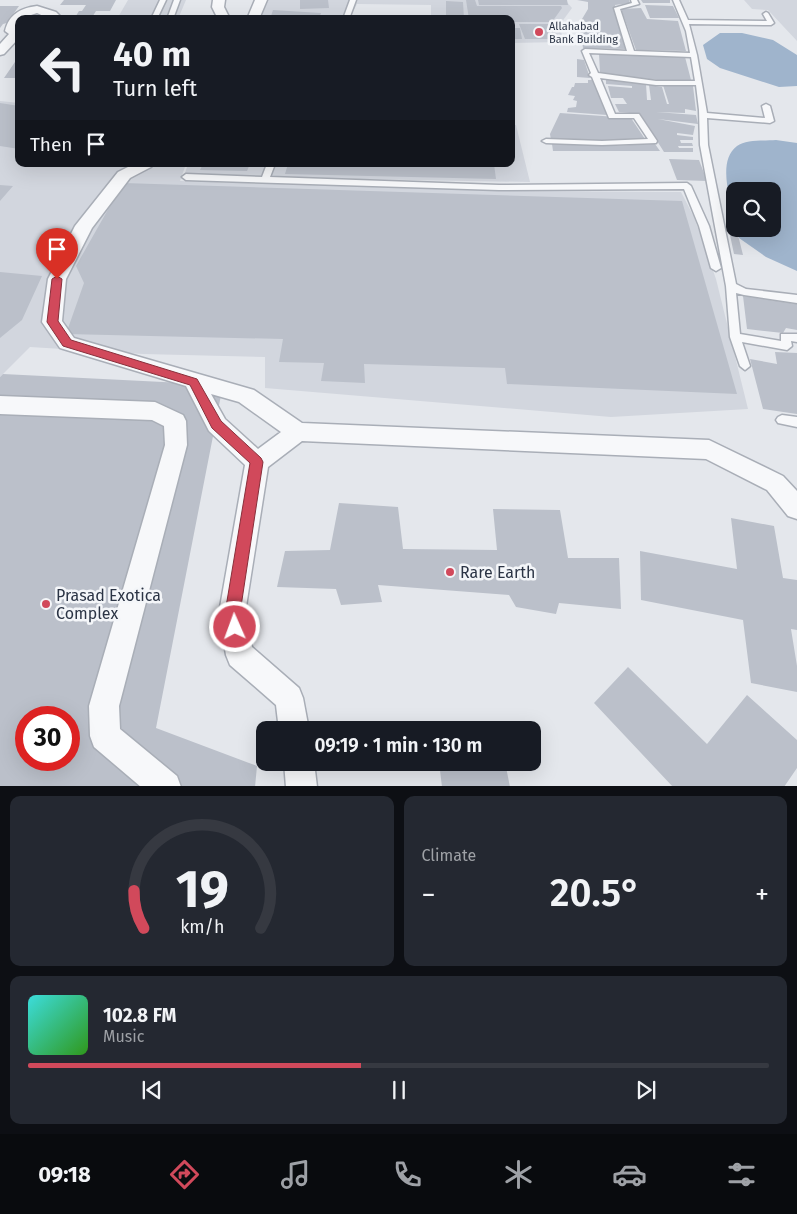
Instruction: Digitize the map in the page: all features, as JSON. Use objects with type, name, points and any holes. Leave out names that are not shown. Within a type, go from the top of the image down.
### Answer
[{"type":"street","points":[[219,0],[218,7],[222,15]]},
{"type":"street","points":[[255,15],[261,0]]},
{"type":"street","points":[[20,15],[43,5],[54,15]]},
{"type":"street","points":[[15,18],[11,24],[11,31],[15,32]]},
{"type":"street","points":[[0,51],[15,36]]},
{"type":"street","points":[[140,167],[124,175],[84,226],[57,279],[52,322],[67,343],[246,396],[298,432],[709,450],[775,483],[797,508]]},
{"type":"street","points":[[194,382],[216,425],[257,462]]},
{"type":"street","points":[[0,405],[155,411],[175,421],[176,445],[104,706],[105,736],[166,786]]},
{"type":"street","points":[[293,721],[289,698],[240,655],[232,613],[257,462],[298,432]]},
{"type":"street","points":[[300,771],[302,786]]},
{"type":"lane","points":[[156,15],[163,0]]},
{"type":"lane","points":[[171,15],[177,0]]},
{"type":"lane","points":[[347,15],[353,0]]},
{"type":"lane","points":[[631,52],[617,8],[636,4],[634,0]]},
{"type":"lane","points":[[676,0],[686,22],[694,55],[703,115],[704,145],[731,286],[735,337],[745,366]]},
{"type":"lane","points":[[686,22],[772,22],[766,14]]},
{"type":"lane","points":[[546,141],[602,143],[653,141],[636,116],[612,116],[601,85],[593,75],[585,51],[694,55]]},
{"type":"lane","points":[[593,75],[656,82],[699,84]]},
{"type":"lane","points":[[703,115],[770,121],[766,106]]},
{"type":"lane","points":[[265,180],[270,167]]},
{"type":"lane","points":[[186,177],[448,186],[590,188],[687,186],[704,226],[716,268]]},
{"type":"lane","points":[[731,286],[744,292],[797,299]]},
{"type":"lane","points":[[735,337],[787,346],[785,337],[797,338]]},
{"type":"lane","points":[[782,420],[797,422]]},
{"type":"shaded area","points":[[128,0],[186,0],[180,15],[119,15]]},
{"type":"shaded area","points":[[256,0],[565,0],[572,8],[561,23],[562,42],[515,43],[515,15],[431,15],[431,5],[357,4],[351,15],[252,15]]},
{"type":"shaded area","points":[[744,0],[797,0],[797,41],[768,10],[752,9]]},
{"type":"shaded area","points":[[0,101],[15,103],[15,167],[185,167],[180,181],[525,191],[681,192],[694,217],[716,279],[748,409],[611,417],[265,388],[265,357],[143,354],[30,347],[0,377]]},
{"type":"shaded area","points":[[516,125],[530,182],[184,176],[187,167],[515,167]]},
{"type":"water","points":[[720,33],[742,33],[773,40],[797,55],[797,86],[779,87],[720,68],[707,59],[703,45]]},
{"type":"water","points":[[776,140],[797,143],[797,271],[766,257],[739,238],[781,237],[781,182],[727,182],[726,170],[731,153],[737,146],[750,141]]},
{"type":"building","points":[[64,0],[116,0],[110,11],[96,11],[94,15],[76,15],[86,5],[60,5]]},
{"type":"building","points":[[300,0],[328,0],[329,8],[300,9]]},
{"type":"building","points":[[466,0],[475,0],[477,6],[561,6],[562,8],[552,22],[515,22],[515,15],[468,15]]},
{"type":"building","points":[[478,0],[567,0],[568,5],[479,5]]},
{"type":"building","points":[[577,0],[629,0],[630,3],[615,5],[623,32],[625,49],[583,48],[579,24],[588,9],[588,2]]},
{"type":"building","points":[[641,0],[670,0],[670,3],[643,3]]},
{"type":"building","points":[[446,1],[463,2],[464,15],[446,15]]},
{"type":"building","points":[[645,5],[673,6],[679,18],[650,18]]},
{"type":"building","points":[[0,6],[19,6],[7,23],[3,24],[0,28]]},
{"type":"building","points":[[641,8],[647,19],[678,21],[686,51],[636,50],[621,9]]},
{"type":"building","points":[[273,10],[321,13],[320,15],[271,15]]},
{"type":"building","name":"Allahabad Bank Building","points":[[519,24],[555,24],[556,39],[525,39]]},
{"type":"building","points":[[515,28],[520,28],[522,39],[515,39]]},
{"type":"building","points":[[629,53],[685,57],[691,80],[657,80],[600,73],[599,54]]},
{"type":"building","points":[[577,59],[584,60],[590,78],[577,77]]},
{"type":"building","points":[[15,62],[15,78],[4,78]]},
{"type":"building","points":[[606,78],[646,84],[647,100],[651,100],[649,85],[662,87],[667,104],[669,104],[663,85],[693,86],[696,111],[685,109],[685,113],[656,112],[696,115],[698,124],[658,119],[695,126],[693,135],[677,133],[677,135],[693,137],[693,140],[680,140],[681,143],[692,143],[693,146],[678,146],[679,148],[693,148],[693,152],[664,152],[640,114],[619,112],[615,104],[627,104],[623,98],[611,98],[608,86],[632,88],[632,86],[606,84]]},
{"type":"building","points":[[588,80],[593,80],[597,87],[607,115],[567,112],[568,108],[576,107],[577,101],[573,100],[575,96],[568,95],[572,87],[574,87],[575,83],[588,83]]},
{"type":"building","points":[[0,103],[15,105],[15,148],[0,146]]},
{"type":"building","points":[[560,113],[631,118],[645,139],[604,141],[551,140],[550,134]]},
{"type":"building","points":[[552,144],[608,146],[655,144],[660,151],[553,151]]},
{"type":"building","points":[[669,159],[699,160],[707,181],[677,180]]},
{"type":"building","points":[[202,167],[249,167],[247,171],[200,170]]},
{"type":"building","points":[[287,167],[494,167],[496,179],[285,174]]},
{"type":"building","points":[[123,183],[682,201],[737,394],[507,384],[505,368],[364,364],[365,383],[321,381],[324,363],[279,362],[283,339],[66,334],[84,283],[76,266]]},
{"type":"building","points":[[0,185],[13,186],[0,201]]},
{"type":"building","points":[[730,237],[738,237],[743,255],[734,254]]},
{"type":"building","points":[[0,272],[42,276],[22,320],[0,338]]},
{"type":"building","points":[[743,296],[797,304],[797,330],[786,328],[783,333],[747,329]]},
{"type":"building","points":[[775,352],[797,353],[797,414],[763,409],[750,359],[777,364]]},
{"type":"building","points":[[3,374],[223,385],[156,728],[256,766],[255,786],[0,786],[0,377]]},
{"type":"building","name":"Rare Earth","points":[[339,503],[398,507],[403,549],[497,550],[493,509],[560,510],[568,558],[619,558],[621,609],[559,603],[556,614],[516,607],[509,595],[378,585],[382,602],[341,605],[336,589],[277,587],[285,551],[330,550]]},
{"type":"building","points":[[731,518],[774,526],[783,578],[797,580],[797,630],[791,629],[797,666],[797,692],[751,683],[743,620],[641,600],[640,551],[737,569]]},
{"type":"building","points":[[628,667],[707,744],[747,695],[797,740],[797,768],[785,786],[672,786],[594,703]]},
{"type":"building","points":[[440,771],[507,771],[510,786],[442,786]]},
{"type":"place","name":"Allahabad Bank Building","points":[[539,32]]},
{"type":"place","name":"Rare Earth","points":[[450,572]]},
{"type":"place","name":"Prasad Exotica Complex","points":[[46,604]]},
{"type":"route","points":[[57,279],[52,322],[67,343],[194,382],[216,425],[257,462],[232,613],[235,627]]}]
